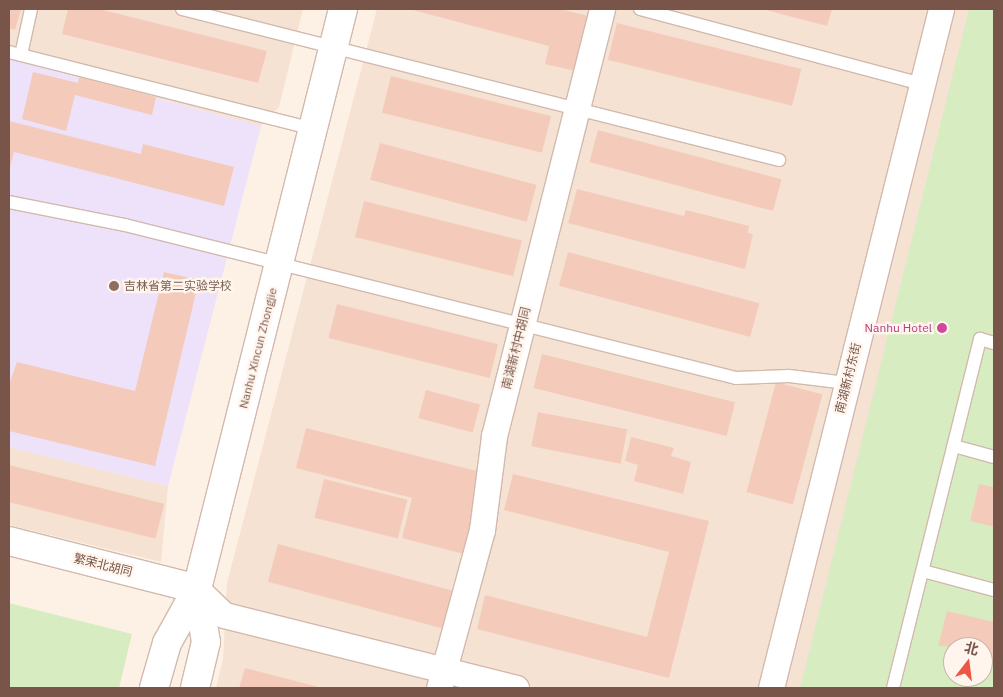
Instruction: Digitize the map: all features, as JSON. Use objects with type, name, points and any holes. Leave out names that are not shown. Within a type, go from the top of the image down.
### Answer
[{"type":"street","name":"Nanhu Xincun Zhongjie","points":[[194,688],[206,642],[197,589],[343,9]]},
{"type":"street","name":"南湖新村中胡同","points":[[441,679],[482,530],[494,436],[602,9]]},
{"type":"street","name":"南湖新村东街","points":[[771,688],[941,9]]},
{"type":"street","name":"繁荣北胡同","points":[[9,541],[197,589]]},
{"type":"street","points":[[154,688],[168,642],[197,589],[224,615],[441,679],[516,688]]},
{"type":"lane","points":[[31,9],[15,54],[314,129]]},
{"type":"lane","points":[[182,9],[779,160]]},
{"type":"lane","points":[[640,9],[922,84]]},
{"type":"lane","points":[[9,202],[125,225],[736,378],[789,376],[847,382]]},
{"type":"lane","points":[[980,339],[994,333]]},
{"type":"lane","points":[[980,339],[994,343]]},
{"type":"lane","points":[[893,688],[980,339]]},
{"type":"lane","points":[[954,446],[994,456]]},
{"type":"lane","points":[[922,571],[994,590]]},
{"type":"shaded area","points":[[9,9],[303,9],[279,107],[261,126],[9,58]]},
{"type":"shaded area","points":[[377,9],[994,9],[994,688],[216,688],[223,659],[227,583]]},
{"type":"shaded area","name":"吉林省第二实验学校","points":[[9,59],[261,126],[168,486],[9,447]]},
{"type":"shaded area","points":[[9,447],[168,486],[161,562],[9,525]]},
{"type":"green space","name":"Nanhu Hotel","points":[[969,9],[994,9],[994,688],[800,688]]},
{"type":"green space","points":[[9,603],[132,634],[119,688],[9,688]]},
{"type":"building","points":[[9,9],[21,9],[15,30],[9,28]]},
{"type":"building","points":[[68,9],[99,9],[267,51],[258,83],[62,34]]},
{"type":"building","points":[[409,9],[560,9],[589,16],[575,71],[545,64],[549,46]]},
{"type":"building","points":[[762,9],[832,9],[827,26]]},
{"type":"building","points":[[617,23],[801,69],[792,106],[608,60]]},
{"type":"building","points":[[33,72],[78,83],[79,77],[156,97],[152,115],[75,95],[66,131],[22,119]]},
{"type":"building","points":[[391,76],[551,116],[542,153],[382,113]]},
{"type":"building","points":[[9,121],[141,154],[143,144],[234,167],[224,206],[14,152],[9,171]]},
{"type":"building","points":[[598,130],[782,179],[773,211],[589,162]]},
{"type":"building","points":[[380,143],[536,185],[527,222],[370,180]]},
{"type":"building","points":[[577,189],[684,216],[686,210],[749,226],[748,233],[753,234],[745,269],[568,223]]},
{"type":"building","points":[[364,201],[522,240],[513,276],[355,237]]},
{"type":"building","points":[[568,252],[759,303],[750,337],[559,286]]},
{"type":"building","points":[[164,272],[199,280],[155,466],[9,431],[9,384],[17,362],[135,391]]},
{"type":"building","points":[[337,304],[498,344],[490,378],[329,338]]},
{"type":"building","points":[[542,354],[735,402],[727,436],[534,388]]},
{"type":"building","points":[[776,382],[822,394],[793,505],[746,492]]},
{"type":"building","points":[[426,390],[480,404],[473,433],[418,418]]},
{"type":"building","points":[[538,412],[627,429],[621,464],[531,446]]},
{"type":"building","points":[[306,428],[485,473],[464,554],[402,538],[412,498],[296,468]]},
{"type":"building","points":[[631,437],[674,448],[671,456],[691,462],[683,494],[634,481],[638,465],[625,461]]},
{"type":"building","points":[[9,465],[164,504],[156,539],[9,502]]},
{"type":"building","points":[[513,474],[709,521],[669,678],[477,629],[485,595],[647,637],[669,552],[504,510]]},
{"type":"building","points":[[324,479],[407,500],[398,539],[314,518]]},
{"type":"building","points":[[979,484],[994,487],[994,527],[970,521]]},
{"type":"building","points":[[278,544],[455,591],[445,629],[268,582]]},
{"type":"building","points":[[947,611],[994,622],[994,660],[993,637],[943,637],[943,646],[938,646]]},
{"type":"building","points":[[245,668],[322,688],[239,688]]},
{"type":"place","name":"吉林省第二实验学校","points":[[114,286]]},
{"type":"place","name":"Nanhu Hotel","points":[[942,328]]}]
